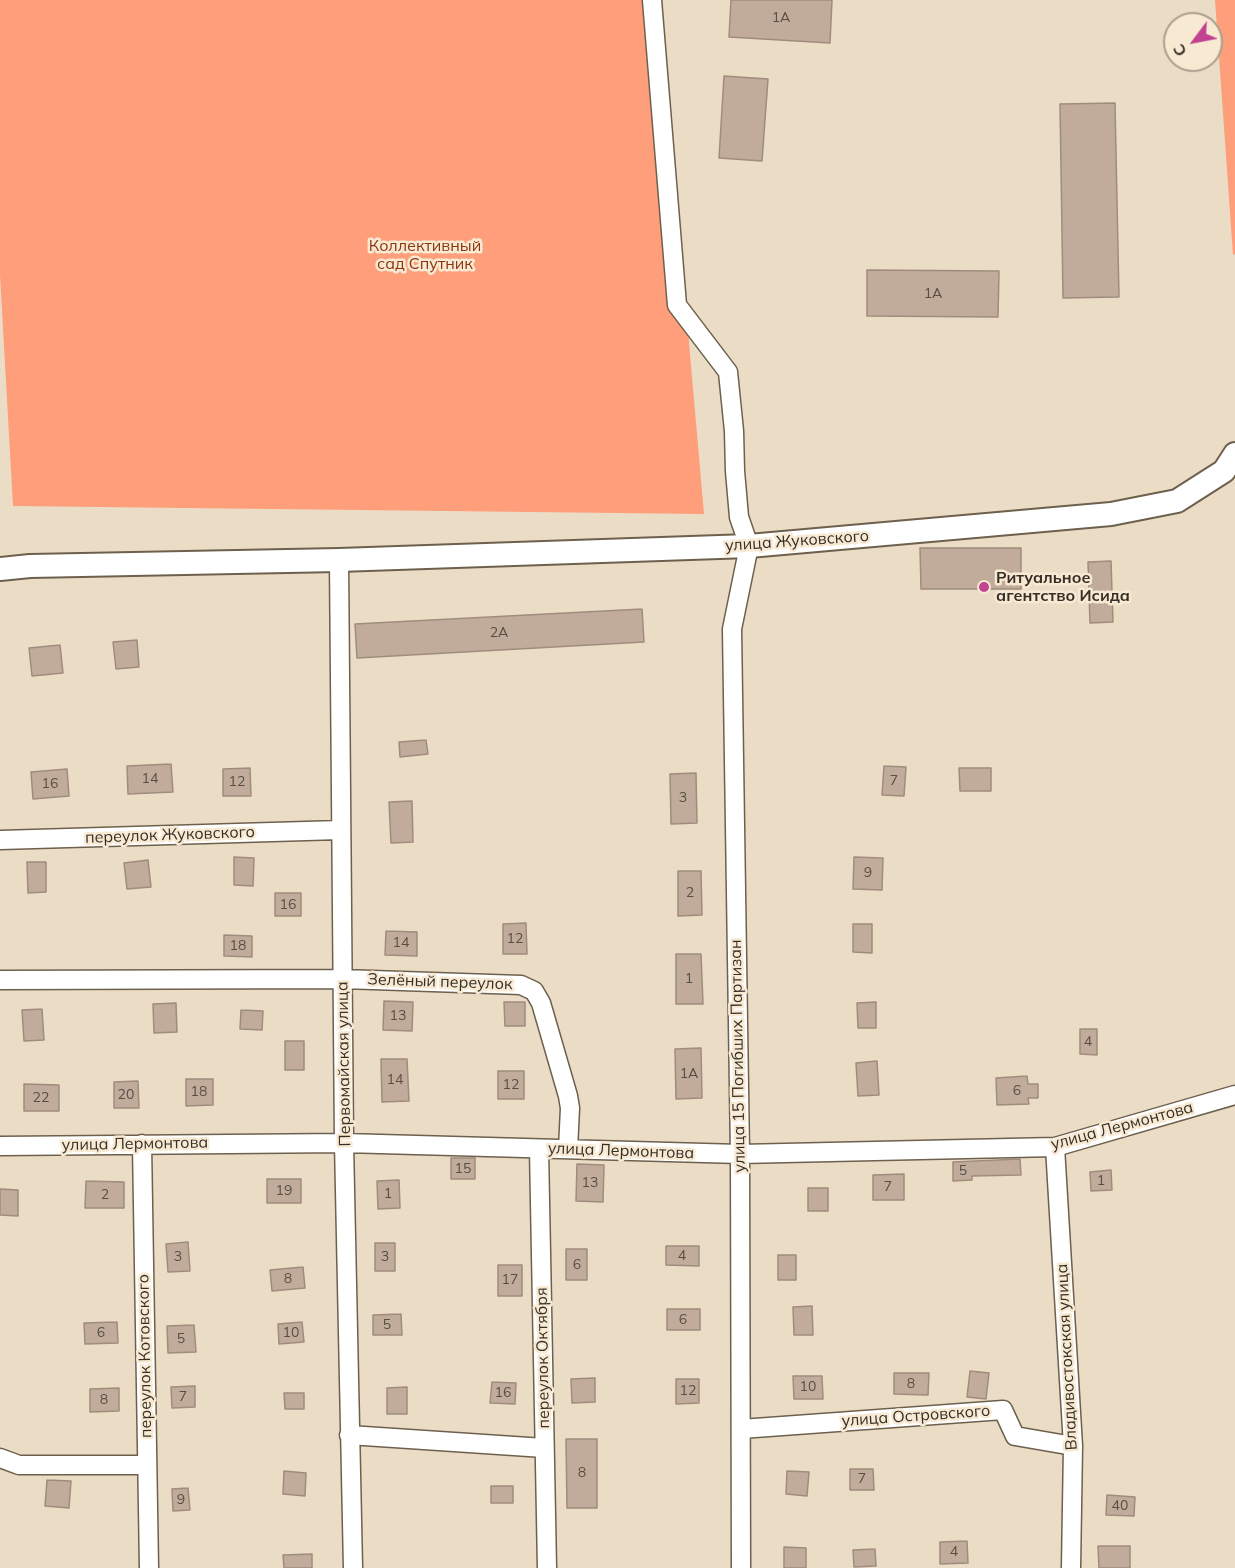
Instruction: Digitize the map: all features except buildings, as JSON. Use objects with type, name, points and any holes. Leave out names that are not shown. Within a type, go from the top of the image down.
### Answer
[{"type":"street","points":[[652,0],[677,305],[728,372],[739,517],[748,546]]},
{"type":"street","name":"улица Жуковского","points":[[0,569],[30,566],[339,560],[748,546],[1111,514],[1177,501],[1224,471],[1235,453]]},
{"type":"street","name":"улица 15 Погибших Партизан","points":[[741,1568],[740,1154],[732,629],[748,546]]},
{"type":"street","name":"Первомайская улица","points":[[339,560],[344,1143],[353,1568]]},
{"type":"street","name":"переулок Жуковского","points":[[0,840],[340,831]]},
{"type":"street","name":"Зелёный переулок","points":[[0,981],[343,979],[521,985],[534,992],[541,1003],[568,1096],[570,1108],[568,1149]]},
{"type":"street","name":"улица Лермонтова","points":[[0,1146],[344,1143],[740,1154],[1055,1147],[1235,1095]]},
{"type":"street","name":"переулок Котовского","points":[[142,1144],[149,1568]]},
{"type":"street","name":"Владивостокская улица","points":[[1055,1147],[1073,1446],[1071,1568]]},
{"type":"street","name":"переулок Октября","points":[[538,1149],[546,1568]]},
{"type":"street","name":"улица Островского","points":[[741,1429],[1003,1410],[1015,1436],[1073,1446]]},
{"type":"street","points":[[349,1435],[544,1448]]},
{"type":"street","points":[[0,1458],[19,1465],[146,1466]]},
{"type":"green space","name":"Коллективный сад Спутник","points":[[0,0],[659,0],[704,514],[13,506],[0,275]]},
{"type":"green space","points":[[1215,0],[1235,0],[1235,254],[1233,255],[1220,72],[1223,72],[1223,12],[1216,12]]},
{"type":"place","name":"Ритуальное агентство Исида","points":[[984,587]]}]
